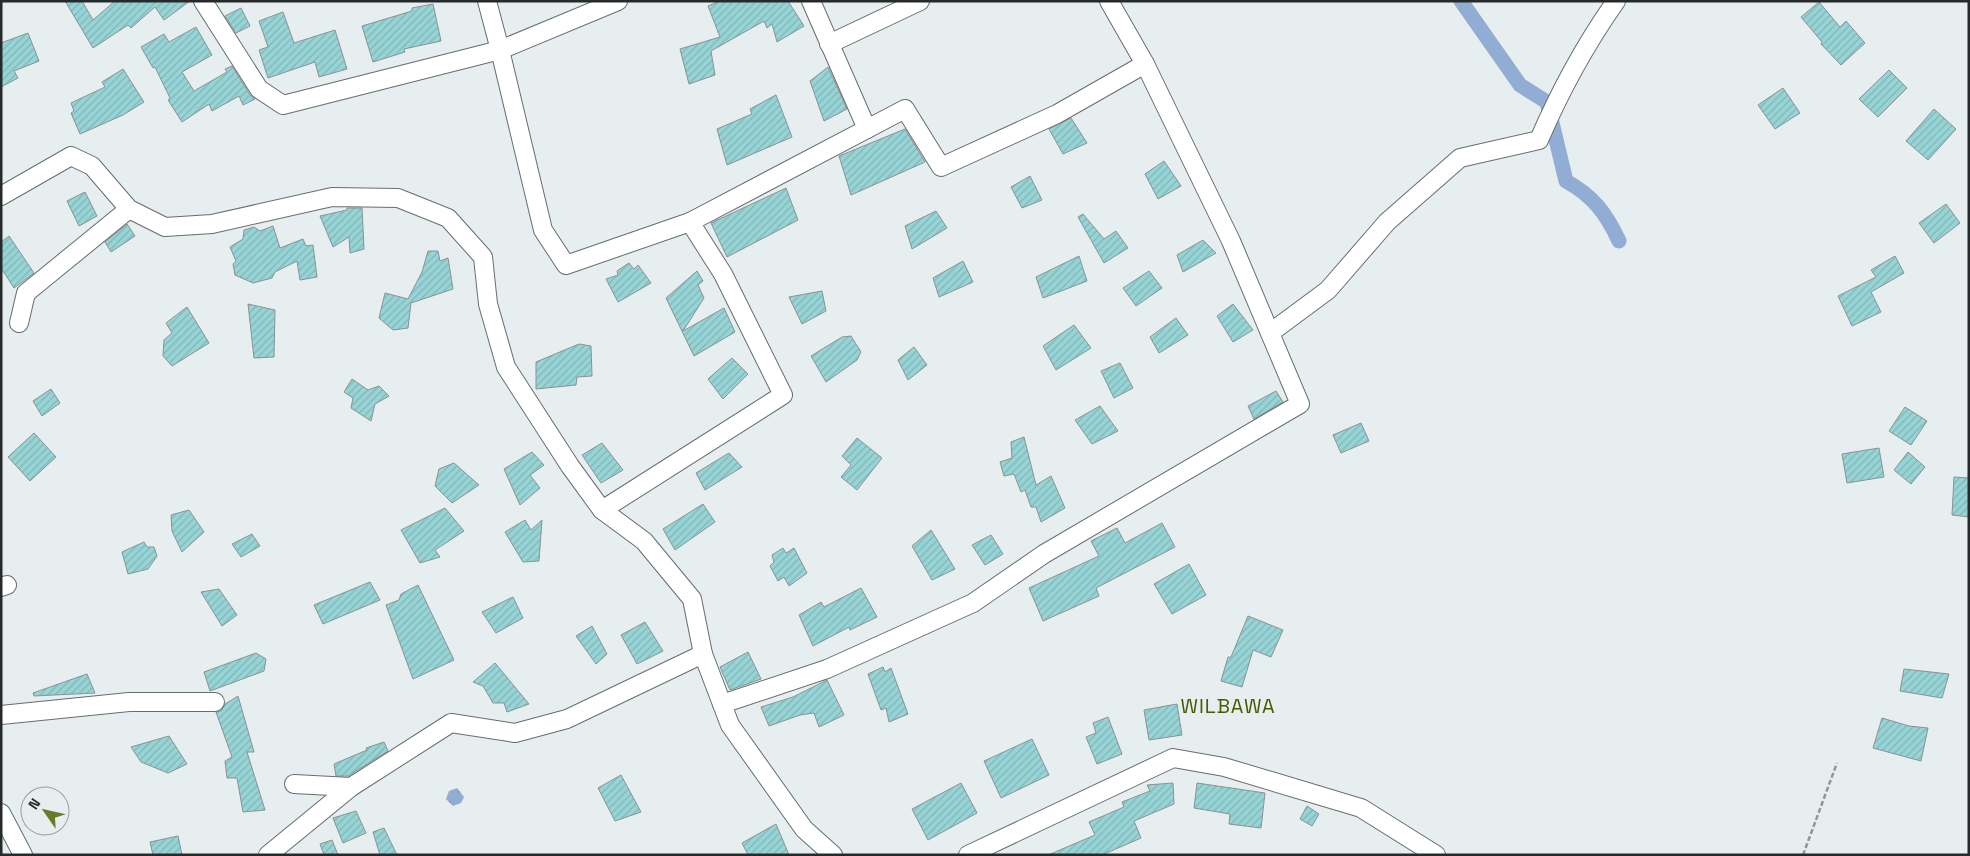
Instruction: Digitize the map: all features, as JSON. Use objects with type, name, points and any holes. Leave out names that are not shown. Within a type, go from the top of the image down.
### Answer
[{"type":"street","points":[[202,1],[259,89],[283,105],[500,50],[618,1]]},
{"type":"street","points":[[487,1],[543,230],[566,265],[690,222],[905,109],[941,167],[1057,114],[1145,64]]},
{"type":"street","points":[[811,1],[867,129]]},
{"type":"street","points":[[830,44],[920,1]]},
{"type":"street","points":[[722,704],[827,669],[973,603],[1044,554],[1300,404],[1231,241],[1145,64],[1110,1]]},
{"type":"street","points":[[1270,333],[1328,290],[1387,222],[1460,158],[1539,140],[1552,110],[1592,36],[1616,1]]},
{"type":"street","points":[[1,196],[71,156],[92,166],[129,209],[165,227],[212,224],[332,197],[398,198],[448,218],[482,257],[488,304],[506,366],[570,466],[602,510],[644,541],[692,599],[703,654],[730,724],[804,829],[833,855]]},
{"type":"street","points":[[19,323],[26,293],[129,209]]},
{"type":"street","points":[[602,510],[783,395],[723,274],[690,222]]},
{"type":"street","points":[[268,855],[351,787],[450,723],[515,733],[567,719],[703,654]]},
{"type":"street","points":[[1,716],[129,702],[215,702]]},
{"type":"street","points":[[968,855],[1174,758],[1224,767],[1361,808],[1436,855]]},
{"type":"street","points":[[294,784],[351,787]]},
{"type":"street","points":[[1,813],[23,855]]},
{"type":"path","points":[[1803,855],[1837,763]]},
{"type":"water","points":[[457,788],[464,797],[461,803],[453,806],[446,799],[449,791]]},
{"type":"building","points":[[65,1],[82,1],[93,20],[115,1],[190,1],[164,20],[155,7],[131,28],[128,25],[93,48]]},
{"type":"building","points":[[720,1],[788,1],[804,26],[777,42],[772,24],[767,28],[764,21],[711,51],[715,75],[689,84],[680,49],[720,37],[708,6]]},
{"type":"building","points":[[1819,2],[1840,27],[1846,21],[1865,43],[1841,65],[1821,44],[1822,42],[1801,17]]},
{"type":"building","points":[[433,4],[441,41],[404,49],[405,52],[373,62],[362,26],[412,11],[412,8]]},
{"type":"building","points":[[241,8],[250,26],[236,33],[225,16]]},
{"type":"building","points":[[283,12],[294,43],[335,30],[347,69],[319,77],[315,62],[268,78],[259,50],[268,47],[259,21]]},
{"type":"building","points":[[196,27],[212,55],[182,72],[194,91],[227,72],[225,69],[232,66],[250,95],[255,99],[243,105],[239,96],[212,111],[209,104],[182,122],[168,100],[170,98],[155,67],[153,68],[141,47],[164,34],[169,42]]},
{"type":"building","points":[[28,33],[39,61],[14,71],[18,78],[1,87],[1,43]]},
{"type":"building","points":[[828,67],[847,109],[824,121],[810,81]]},
{"type":"building","points":[[123,69],[144,102],[123,115],[80,134],[71,113],[74,111],[71,103],[105,87],[102,82]]},
{"type":"building","points":[[1889,70],[1907,88],[1878,117],[1859,99]]},
{"type":"building","points":[[1783,88],[1800,113],[1775,129],[1758,105]]},
{"type":"building","points":[[776,95],[792,137],[727,165],[717,129],[752,114],[750,109]]},
{"type":"building","points":[[1934,109],[1956,129],[1928,160],[1906,141]]},
{"type":"building","points":[[1071,118],[1087,143],[1063,154],[1049,129]]},
{"type":"building","points":[[905,129],[925,162],[851,195],[839,156]]},
{"type":"building","points":[[1164,161],[1181,186],[1158,199],[1145,174]]},
{"type":"building","points":[[1030,176],[1042,200],[1022,208],[1011,187]]},
{"type":"building","points":[[786,188],[798,220],[727,257],[711,223]]},
{"type":"building","points":[[85,192],[97,216],[79,226],[67,201]]},
{"type":"building","points":[[1946,204],[1960,223],[1934,243],[1919,223]]},
{"type":"building","points":[[347,208],[362,208],[364,249],[350,253],[349,237],[333,247],[320,216],[347,210]]},
{"type":"building","points":[[936,211],[947,228],[912,249],[905,226]]},
{"type":"building","points":[[1083,214],[1104,239],[1116,231],[1128,248],[1104,263],[1078,217]]},
{"type":"building","points":[[127,224],[135,236],[111,252],[105,242]]},
{"type":"building","points":[[273,226],[280,248],[303,239],[306,246],[313,245],[317,277],[300,280],[297,261],[275,272],[272,278],[253,283],[235,275],[233,264],[236,261],[230,247],[243,239],[244,230],[254,227],[260,231]]},
{"type":"building","points":[[9,236],[34,273],[14,288],[1,268],[1,242]]},
{"type":"building","points":[[1203,240],[1216,253],[1183,272],[1177,255]]},
{"type":"building","points":[[428,251],[438,251],[440,261],[448,258],[453,289],[411,303],[408,328],[393,330],[379,318],[385,293],[408,299],[422,272]]},
{"type":"building","points":[[1079,256],[1087,281],[1043,298],[1036,277]]},
{"type":"building","points":[[1895,256],[1904,273],[1871,292],[1881,312],[1852,326],[1838,296],[1876,277],[1871,270]]},
{"type":"building","points":[[963,261],[973,282],[939,297],[933,278]]},
{"type":"building","points":[[629,263],[634,269],[638,265],[651,283],[618,302],[606,279],[618,275],[617,271]]},
{"type":"building","points":[[697,271],[703,281],[698,285],[704,298],[683,331],[724,308],[735,332],[694,356],[666,298]]},
{"type":"building","points":[[1149,271],[1162,288],[1136,306],[1123,288]]},
{"type":"building","points":[[822,291],[826,311],[802,324],[789,297]]},
{"type":"building","points":[[248,304],[275,310],[274,357],[254,358]]},
{"type":"building","points":[[1233,304],[1253,330],[1233,342],[1217,316]]},
{"type":"building","points":[[187,307],[209,343],[172,366],[163,356],[164,340],[172,333],[166,323]]},
{"type":"building","points":[[1176,318],[1188,335],[1159,353],[1150,337]]},
{"type":"building","points":[[1074,325],[1091,348],[1056,370],[1043,346]]},
{"type":"building","points":[[851,336],[861,352],[857,360],[826,382],[811,356],[842,337]]},
{"type":"building","points":[[579,344],[591,346],[592,376],[577,377],[576,385],[536,389],[536,362]]},
{"type":"building","points":[[914,347],[927,365],[908,380],[898,360]]},
{"type":"building","points":[[732,358],[748,374],[723,399],[708,379]]},
{"type":"building","points":[[1120,363],[1133,388],[1114,398],[1101,371]]},
{"type":"building","points":[[352,379],[368,390],[379,386],[389,396],[375,404],[371,421],[351,408],[353,398],[344,392]]},
{"type":"building","points":[[51,389],[60,403],[42,416],[33,401]]},
{"type":"building","points":[[1276,391],[1283,402],[1254,419],[1248,406]]},
{"type":"building","points":[[1100,406],[1118,431],[1092,444],[1075,420]]},
{"type":"building","points":[[1905,407],[1927,421],[1911,445],[1889,431]]},
{"type":"building","points":[[1361,423],[1369,441],[1341,453],[1333,435]]},
{"type":"building","points":[[34,433],[56,457],[30,481],[8,457]]},
{"type":"building","points":[[1024,437],[1036,485],[1051,476],[1065,508],[1041,522],[1036,507],[1031,507],[1025,490],[1021,492],[1014,474],[1004,476],[1000,462],[1012,458],[1011,442]]},
{"type":"building","points":[[857,438],[882,458],[857,490],[841,477],[851,465],[842,456]]},
{"type":"building","points":[[602,443],[623,470],[601,483],[582,455]]},
{"type":"building","points":[[1879,448],[1884,477],[1847,483],[1842,454]]},
{"type":"building","points":[[532,452],[544,465],[530,475],[540,488],[520,505],[504,469]]},
{"type":"building","points":[[1908,452],[1925,467],[1911,484],[1894,470]]},
{"type":"building","points":[[729,453],[742,467],[705,490],[696,473]]},
{"type":"building","points":[[454,463],[479,485],[452,503],[435,486],[439,469]]},
{"type":"building","points":[[1954,477],[1969,478],[1969,517],[1952,515]]},
{"type":"building","points":[[703,504],[715,522],[675,550],[663,529]]},
{"type":"building","points":[[445,508],[464,531],[435,550],[440,557],[420,563],[401,530]]},
{"type":"building","points":[[189,510],[204,532],[182,552],[172,531],[171,515]]},
{"type":"building","points":[[525,520],[531,530],[542,520],[539,561],[523,562],[505,532]]},
{"type":"building","points":[[1162,523],[1175,547],[1096,588],[1099,596],[1043,621],[1029,588],[1099,556],[1091,541],[1117,528],[1125,543]]},
{"type":"building","points":[[931,530],[955,569],[932,580],[912,546]]},
{"type":"building","points":[[252,534],[260,546],[241,557],[232,544]]},
{"type":"building","points":[[991,535],[1003,554],[985,565],[972,545]]},
{"type":"building","points":[[144,542],[147,547],[154,547],[157,556],[148,569],[128,574],[122,552]]},
{"type":"building","points":[[783,548],[786,553],[794,548],[807,573],[789,586],[784,577],[778,581],[770,566],[774,562],[772,555]]},
{"type":"building","points":[[1189,564],[1206,595],[1172,614],[1154,584]]},
{"type":"building","points":[[370,582],[380,600],[323,624],[314,605]]},
{"type":"building","points":[[418,585],[454,660],[413,679],[386,605],[399,600],[401,594]]},
{"type":"building","points":[[861,588],[877,617],[850,630],[849,627],[813,646],[799,615],[821,602],[824,607]]},
{"type":"building","points":[[219,589],[237,615],[222,626],[201,592]]},
{"type":"building","points":[[513,597],[523,618],[496,633],[482,612]]},
{"type":"building","points":[[1248,616],[1283,630],[1271,657],[1253,650],[1242,687],[1221,681],[1228,657],[1231,657]]},
{"type":"building","points":[[645,622],[663,651],[637,664],[621,635]]},
{"type":"building","points":[[592,626],[607,654],[596,664],[576,636]]},
{"type":"building","points":[[748,652],[761,679],[730,690],[720,667]]},
{"type":"building","points":[[256,653],[266,659],[264,671],[210,691],[204,672]]},
{"type":"building","points":[[495,663],[529,704],[507,712],[504,703],[493,703],[483,686],[473,682]]},
{"type":"building","points":[[883,667],[885,672],[891,668],[908,714],[889,722],[886,708],[881,710],[868,674]]},
{"type":"building","points":[[1904,669],[1949,674],[1942,698],[1900,691]]},
{"type":"building","points":[[87,674],[95,693],[34,696],[33,693]]},
{"type":"building","points":[[827,680],[844,715],[819,727],[814,713],[800,715],[769,726],[761,707],[793,697]]},
{"type":"building","points":[[238,696],[254,752],[247,752],[265,810],[243,812],[237,778],[227,778],[225,761],[232,757],[216,712],[221,711],[225,704]]},
{"type":"building","points":[[1177,704],[1182,735],[1149,740],[1144,710]]},
{"type":"building","points":[[1108,717],[1122,754],[1097,764],[1086,737],[1096,733],[1093,723]]},
{"type":"building","points":[[1882,718],[1909,726],[1928,728],[1921,761],[1873,748]]},
{"type":"building","points":[[169,736],[187,764],[168,773],[141,762],[131,747]]},
{"type":"building","points":[[1032,739],[1049,775],[1001,798],[984,761]]},
{"type":"building","points":[[384,742],[388,751],[348,776],[336,776],[334,764],[367,750],[366,748]]},
{"type":"building","points":[[621,775],[641,812],[615,821],[598,788]]},
{"type":"building","points":[[961,783],[977,813],[928,840],[912,809]]},
{"type":"building","points":[[1173,783],[1174,804],[1134,821],[1141,838],[1102,855],[1048,855],[1095,835],[1089,822],[1124,807],[1122,802],[1150,791],[1147,785]]},
{"type":"building","points":[[1197,783],[1265,793],[1261,828],[1229,824],[1230,814],[1194,808]]},
{"type":"building","points":[[1307,806],[1319,814],[1312,826],[1300,819]]},
{"type":"building","points":[[356,811],[366,833],[343,843],[333,818]]},
{"type":"building","points":[[776,824],[789,855],[748,855],[742,843]]},
{"type":"building","points":[[384,828],[397,855],[380,855],[373,832]]},
{"type":"building","points":[[178,836],[182,855],[153,855],[150,842]]},
{"type":"building","points":[[332,840],[338,855],[324,855],[320,844]]},
{"type":"waterway","points":[[1461,1],[1520,85],[1547,102],[1566,181],[1584,193],[1598,206],[1619,241]]},
{"type":"district","name":"WILBAWA","points":[[1228,706]]}]
